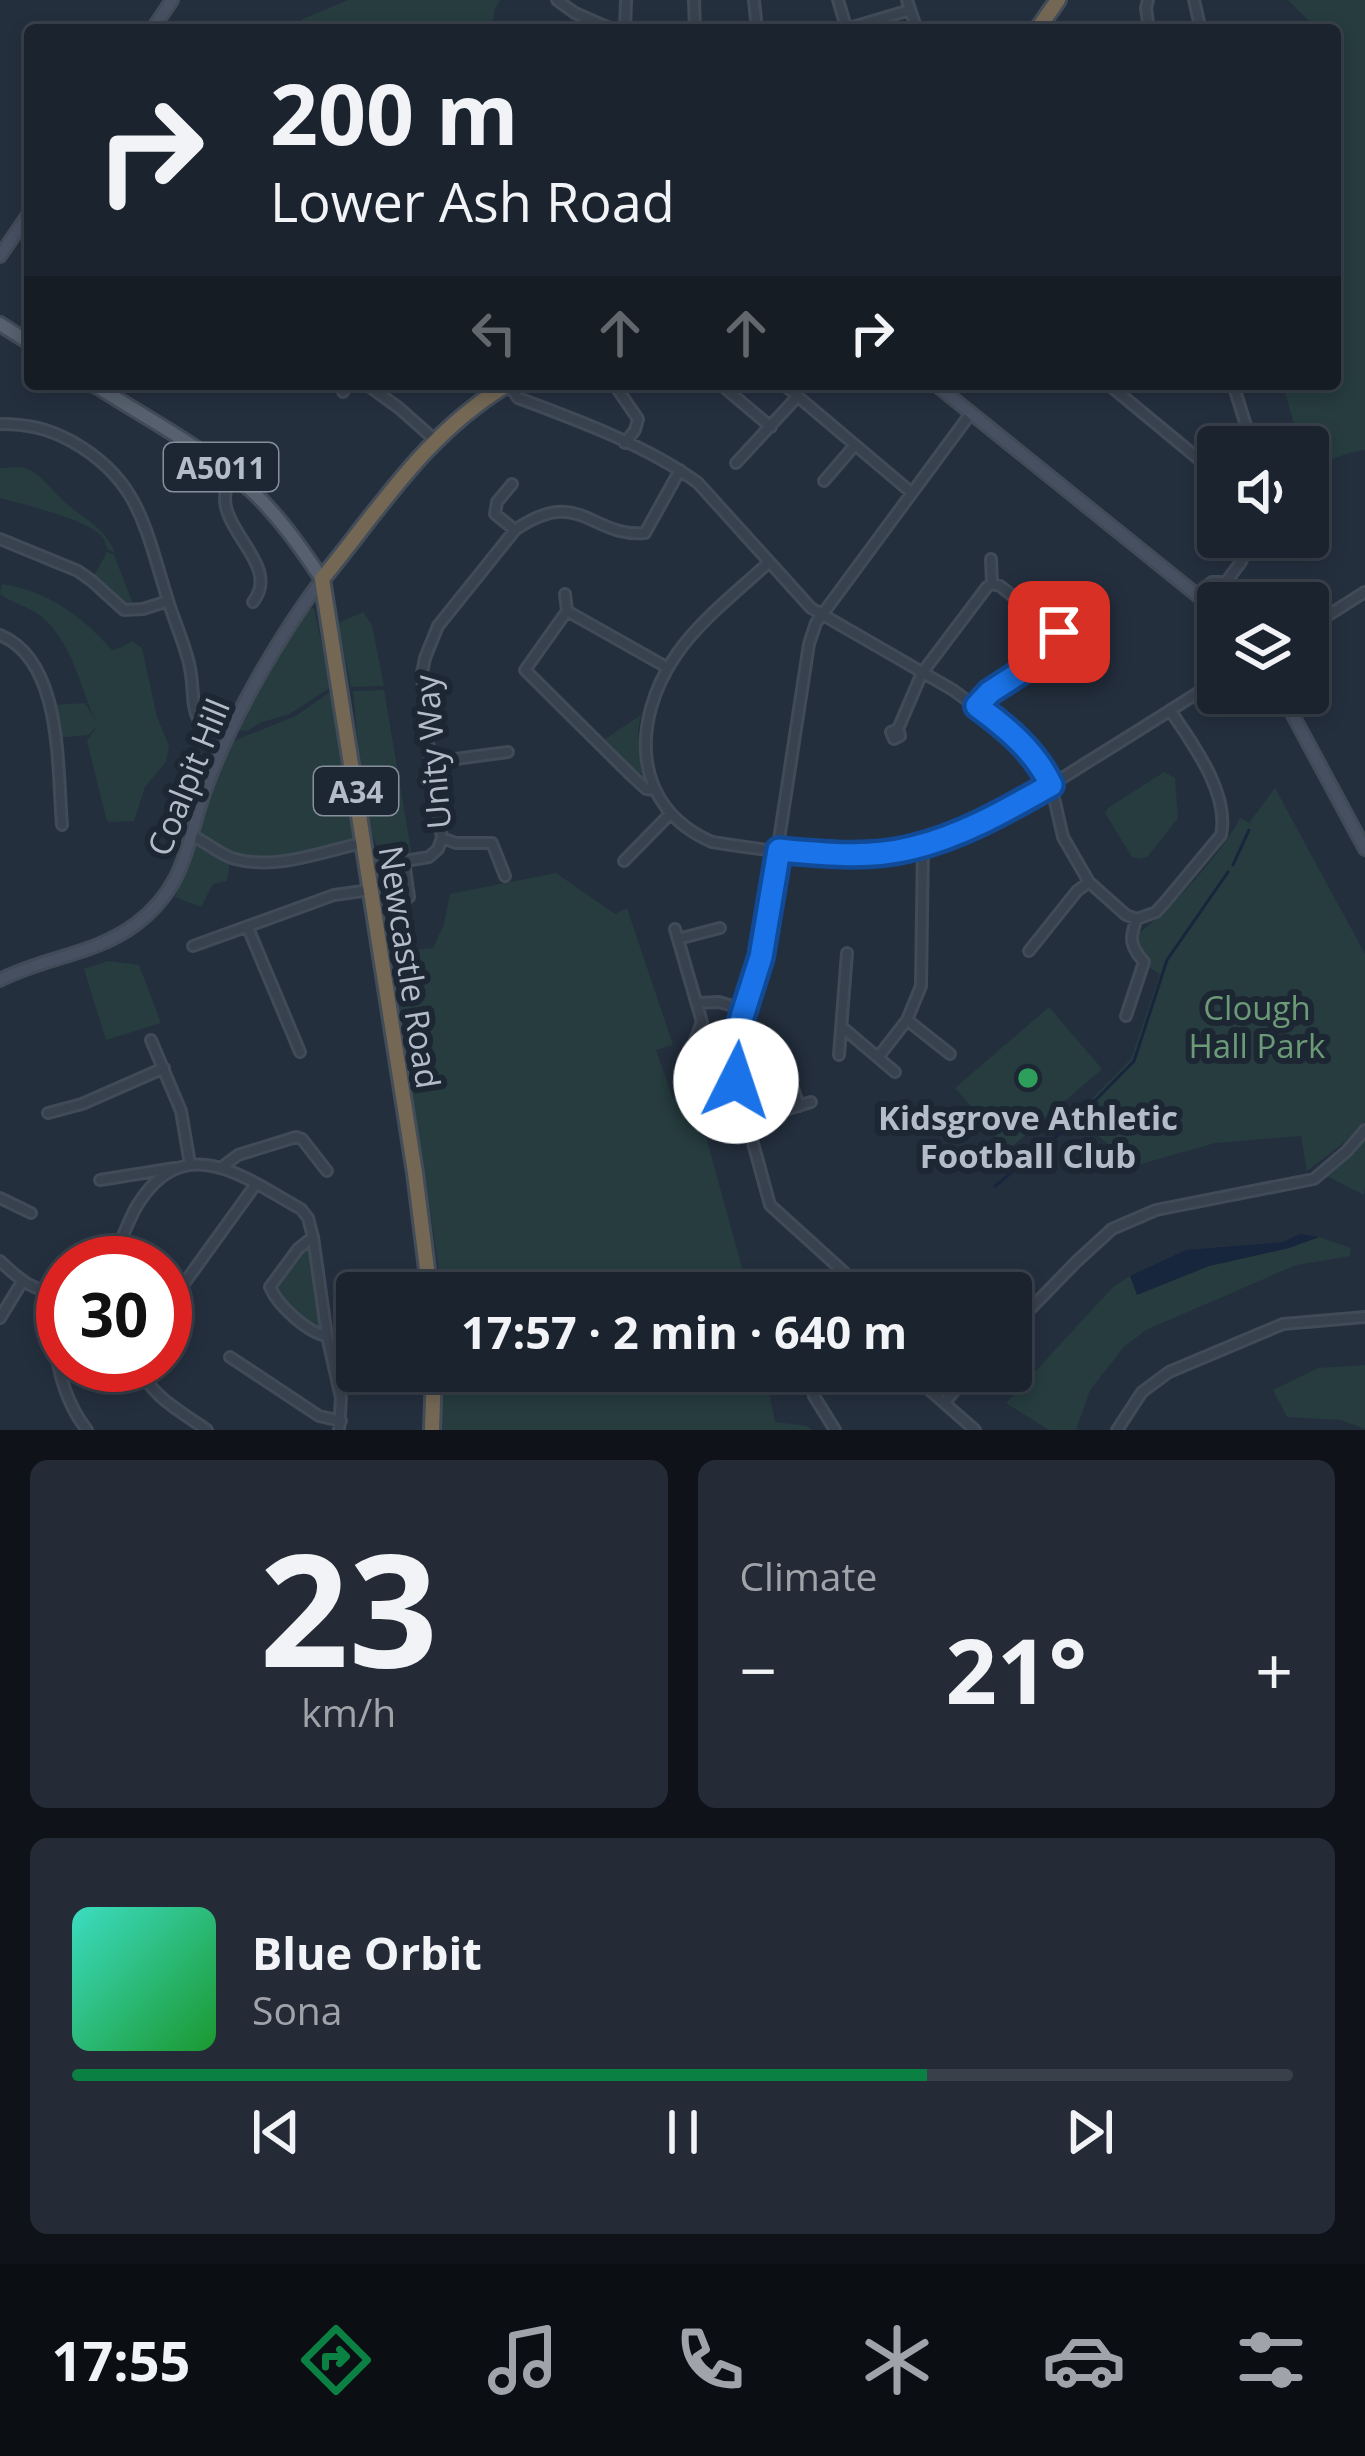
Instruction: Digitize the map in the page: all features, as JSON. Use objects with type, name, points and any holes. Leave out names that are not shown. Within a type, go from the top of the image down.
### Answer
[{"type":"highway","points":[[322,579],[435,440],[498,390]]},
{"type":"highway","name":"Newcastle Road","points":[[322,579],[427,1272]]},
{"type":"highway","points":[[432,1430],[433,1392]]},
{"type":"main road","name":"A5011","points":[[102,390],[252,491],[322,579]]},
{"type":"street","points":[[557,0],[604,24]]},
{"type":"street","points":[[861,24],[908,5]]},
{"type":"street","points":[[0,256],[24,221]]},
{"type":"street","points":[[374,390],[435,440]]},
{"type":"street","points":[[512,390],[518,398],[680,470],[821,616],[977,706],[1023,745],[1045,772],[1063,837],[1089,882],[1137,919],[1166,902],[1221,835],[1223,825],[1206,767],[1170,710]]},
{"type":"street","points":[[618,390],[638,419],[625,443]]},
{"type":"street","points":[[727,390],[771,427]]},
{"type":"street","points":[[790,390],[912,493]]},
{"type":"street","points":[[942,390],[1196,594]]},
{"type":"street","points":[[1115,390],[1197,458]]},
{"type":"street","points":[[1236,390],[1246,426]]},
{"type":"street","points":[[736,463],[798,396]]},
{"type":"street","points":[[843,1272],[770,1205],[745,1122],[734,1050],[761,957],[809,644],[821,616],[970,413]]},
{"type":"street","points":[[0,424],[48,430],[115,472],[148,536],[188,658],[196,717],[225,743]]},
{"type":"street","points":[[824,481],[855,446]]},
{"type":"street","points":[[512,484],[497,502],[495,514],[515,530],[553,512],[580,514],[630,534],[645,533],[680,470]]},
{"type":"street","points":[[233,475],[223,497],[233,527],[259,568],[261,590],[253,602]]},
{"type":"street","name":"Unity Way","points":[[366,867],[434,854],[442,838],[426,728],[424,658],[437,626],[515,530]]},
{"type":"street","points":[[0,539],[92,580],[124,610],[168,601]]},
{"type":"street","points":[[1226,582],[1243,558]]},
{"type":"street","points":[[991,559],[992,584]]},
{"type":"street","points":[[768,563],[678,652],[646,724],[647,765],[654,790],[670,814],[695,835],[712,842],[848,855],[922,845],[991,819],[1197,693]]},
{"type":"street","name":"Coalpit Hill","points":[[0,980],[110,941],[135,925],[170,891],[225,743],[292,619],[322,579]]},
{"type":"street","points":[[898,729],[922,673],[992,584],[1064,640]]},
{"type":"street","points":[[1329,615],[1365,592]]},
{"type":"street","points":[[565,594],[567,611],[525,670],[631,776],[654,790]]},
{"type":"street","points":[[306,601],[326,604]]},
{"type":"street","points":[[567,611],[668,668]]},
{"type":"street","points":[[0,635],[30,658],[46,690],[62,824]]},
{"type":"street","points":[[1064,640],[1089,639]]},
{"type":"street","points":[[977,706],[1064,640]]},
{"type":"street","points":[[1293,714],[1364,842]]},
{"type":"street","points":[[433,762],[508,752]]},
{"type":"street","points":[[624,861],[670,814]]},
{"type":"street","points":[[192,836],[232,859],[268,862],[363,843]]},
{"type":"street","points":[[442,838],[492,843],[501,873]]},
{"type":"street","points":[[879,1056],[907,1020],[921,986],[922,845]]},
{"type":"street","points":[[404,861],[408,897]]},
{"type":"street","points":[[1029,951],[1089,882]]},
{"type":"street","points":[[193,946],[334,895],[370,890]]},
{"type":"street","points":[[1126,1016],[1144,962],[1131,944],[1137,919]]},
{"type":"street","points":[[248,928],[300,1052]]},
{"type":"street","points":[[678,1056],[695,1054],[693,1041],[702,1027],[676,934],[720,928]]},
{"type":"street","points":[[839,1055],[847,953]]},
{"type":"street","points":[[698,1003],[718,1002],[743,1009]]},
{"type":"street","points":[[907,1020],[950,1054]]},
{"type":"street","points":[[841,1027],[895,1072]]},
{"type":"street","points":[[152,1040],[181,1111],[190,1164]]},
{"type":"street","points":[[48,1113],[164,1068]]},
{"type":"street","points":[[794,1088],[799,1106]]},
{"type":"street","points":[[745,1122],[811,1102]]},
{"type":"street","points":[[1032,1307],[1112,1229],[1156,1210],[1314,1179],[1365,1130]]},
{"type":"street","points":[[222,1167],[238,1155],[296,1136],[327,1172]]},
{"type":"street","points":[[100,1180],[190,1164],[222,1167],[306,1213],[341,1398],[340,1425],[230,1357]]},
{"type":"street","points":[[122,1236],[143,1197],[175,1168]]},
{"type":"street","points":[[192,1273],[256,1184]]},
{"type":"street","points":[[0,1198],[31,1214]]},
{"type":"street","points":[[314,1238],[298,1249],[270,1287],[274,1297],[317,1334],[328,1336]]},
{"type":"street","points":[[0,1261],[36,1290]]},
{"type":"street","points":[[836,1272],[839,1269]]},
{"type":"street","points":[[0,1318],[22,1282]]},
{"type":"street","points":[[1117,1430],[1142,1392],[1169,1372],[1283,1324],[1365,1317]]},
{"type":"street","points":[[67,1392],[87,1430]]},
{"type":"street","points":[[155,1392],[207,1430]]},
{"type":"street","points":[[813,1392],[835,1430]]},
{"type":"street","points":[[933,1392],[975,1430]]},
{"type":"street","points":[[945,1402],[953,1392]]},
{"type":"green space","points":[[348,0],[500,0],[492,24],[301,24],[301,20]]},
{"type":"green space","points":[[1288,0],[1365,0],[1365,450],[1329,460],[1329,426],[1294,426],[1285,390],[1341,390],[1341,24],[1312,24]]},
{"type":"green space","points":[[22,467],[94,525],[115,552],[89,527],[0,498],[0,468]]},
{"type":"green space","points":[[107,552],[114,555],[130,606],[94,576]]},
{"type":"green space","points":[[2,584],[34,592],[63,607],[112,650],[132,641],[142,648],[157,717],[169,746],[166,762],[145,787],[134,821],[108,822],[106,818],[87,741],[98,725],[89,735],[56,738],[52,705],[85,703],[96,721],[62,640],[42,617],[0,594]]},
{"type":"green space","points":[[314,608],[331,687],[290,714],[247,731],[236,730],[294,625],[306,609]]},
{"type":"green space","points":[[363,612],[372,625],[384,686],[351,687],[338,623]]},
{"type":"green space","points":[[384,690],[411,850],[411,854],[396,856],[382,853],[370,826],[353,691]]},
{"type":"green space","points":[[331,691],[354,839],[261,859],[231,853],[198,832],[233,741],[296,716]]},
{"type":"green space","points":[[641,715],[643,773],[639,774],[605,739]]},
{"type":"green space","points":[[1164,772],[1175,778],[1178,818],[1148,856],[1132,857],[1105,813]]},
{"type":"green space","name":"Clough Hall Park","points":[[1275,788],[1365,954],[1365,1121],[1307,1171],[1301,1136],[1215,1143],[1134,1166],[1075,1116],[1131,1059],[1160,974],[1148,967],[1139,933],[1195,880],[1240,818],[1249,823]]},
{"type":"green space","points":[[197,841],[230,862],[227,881],[213,884],[201,907],[175,897]]},
{"type":"green space","points":[[556,873],[615,914],[627,908],[673,1045],[656,1050],[673,1099],[693,1090],[743,1272],[439,1272],[391,952],[433,948],[450,894]]},
{"type":"green space","points":[[108,961],[139,965],[161,1023],[106,1040],[84,969]]},
{"type":"green space","name":"Kidsgrove Athletic Football Club","points":[[1049,1007],[1102,1069],[1008,1150],[955,1088]]},
{"type":"green space","points":[[1365,1136],[1364,1195],[1325,1172]]},
{"type":"green space","points":[[1319,1237],[1351,1248],[1350,1256],[1296,1265],[1146,1330],[1124,1347],[1090,1390],[1076,1430],[1049,1430],[1006,1403],[1016,1392],[1032,1392],[1032,1375],[1113,1287],[1130,1276],[1138,1294],[1209,1266]]},
{"type":"green space","points":[[310,1248],[322,1328],[315,1329],[274,1286],[301,1249]]},
{"type":"green space","points":[[1365,1365],[1365,1429],[1341,1420],[1287,1417],[1273,1390],[1318,1368]]},
{"type":"green space","points":[[442,1392],[769,1392],[775,1422],[812,1430],[440,1430]]},
{"type":"water","points":[[1300,1234],[1319,1237],[1209,1266],[1137,1295],[1130,1276],[1186,1250],[1283,1242]]},
{"type":"waterway","points":[[1233,865],[1249,830]]},
{"type":"waterway","points":[[995,1186],[1073,1123],[1134,1061],[1167,960],[1228,872]]},
{"type":"place","name":"Kidsgrove Athletic Football Club","points":[[1028,1078]]},
{"type":"route","points":[[736,1081],[735,1039],[761,957],[779,850],[848,855],[909,849],[991,819],[1051,785],[1015,736],[977,706],[990,692],[1058,648],[1064,640],[1059,632]]}]
